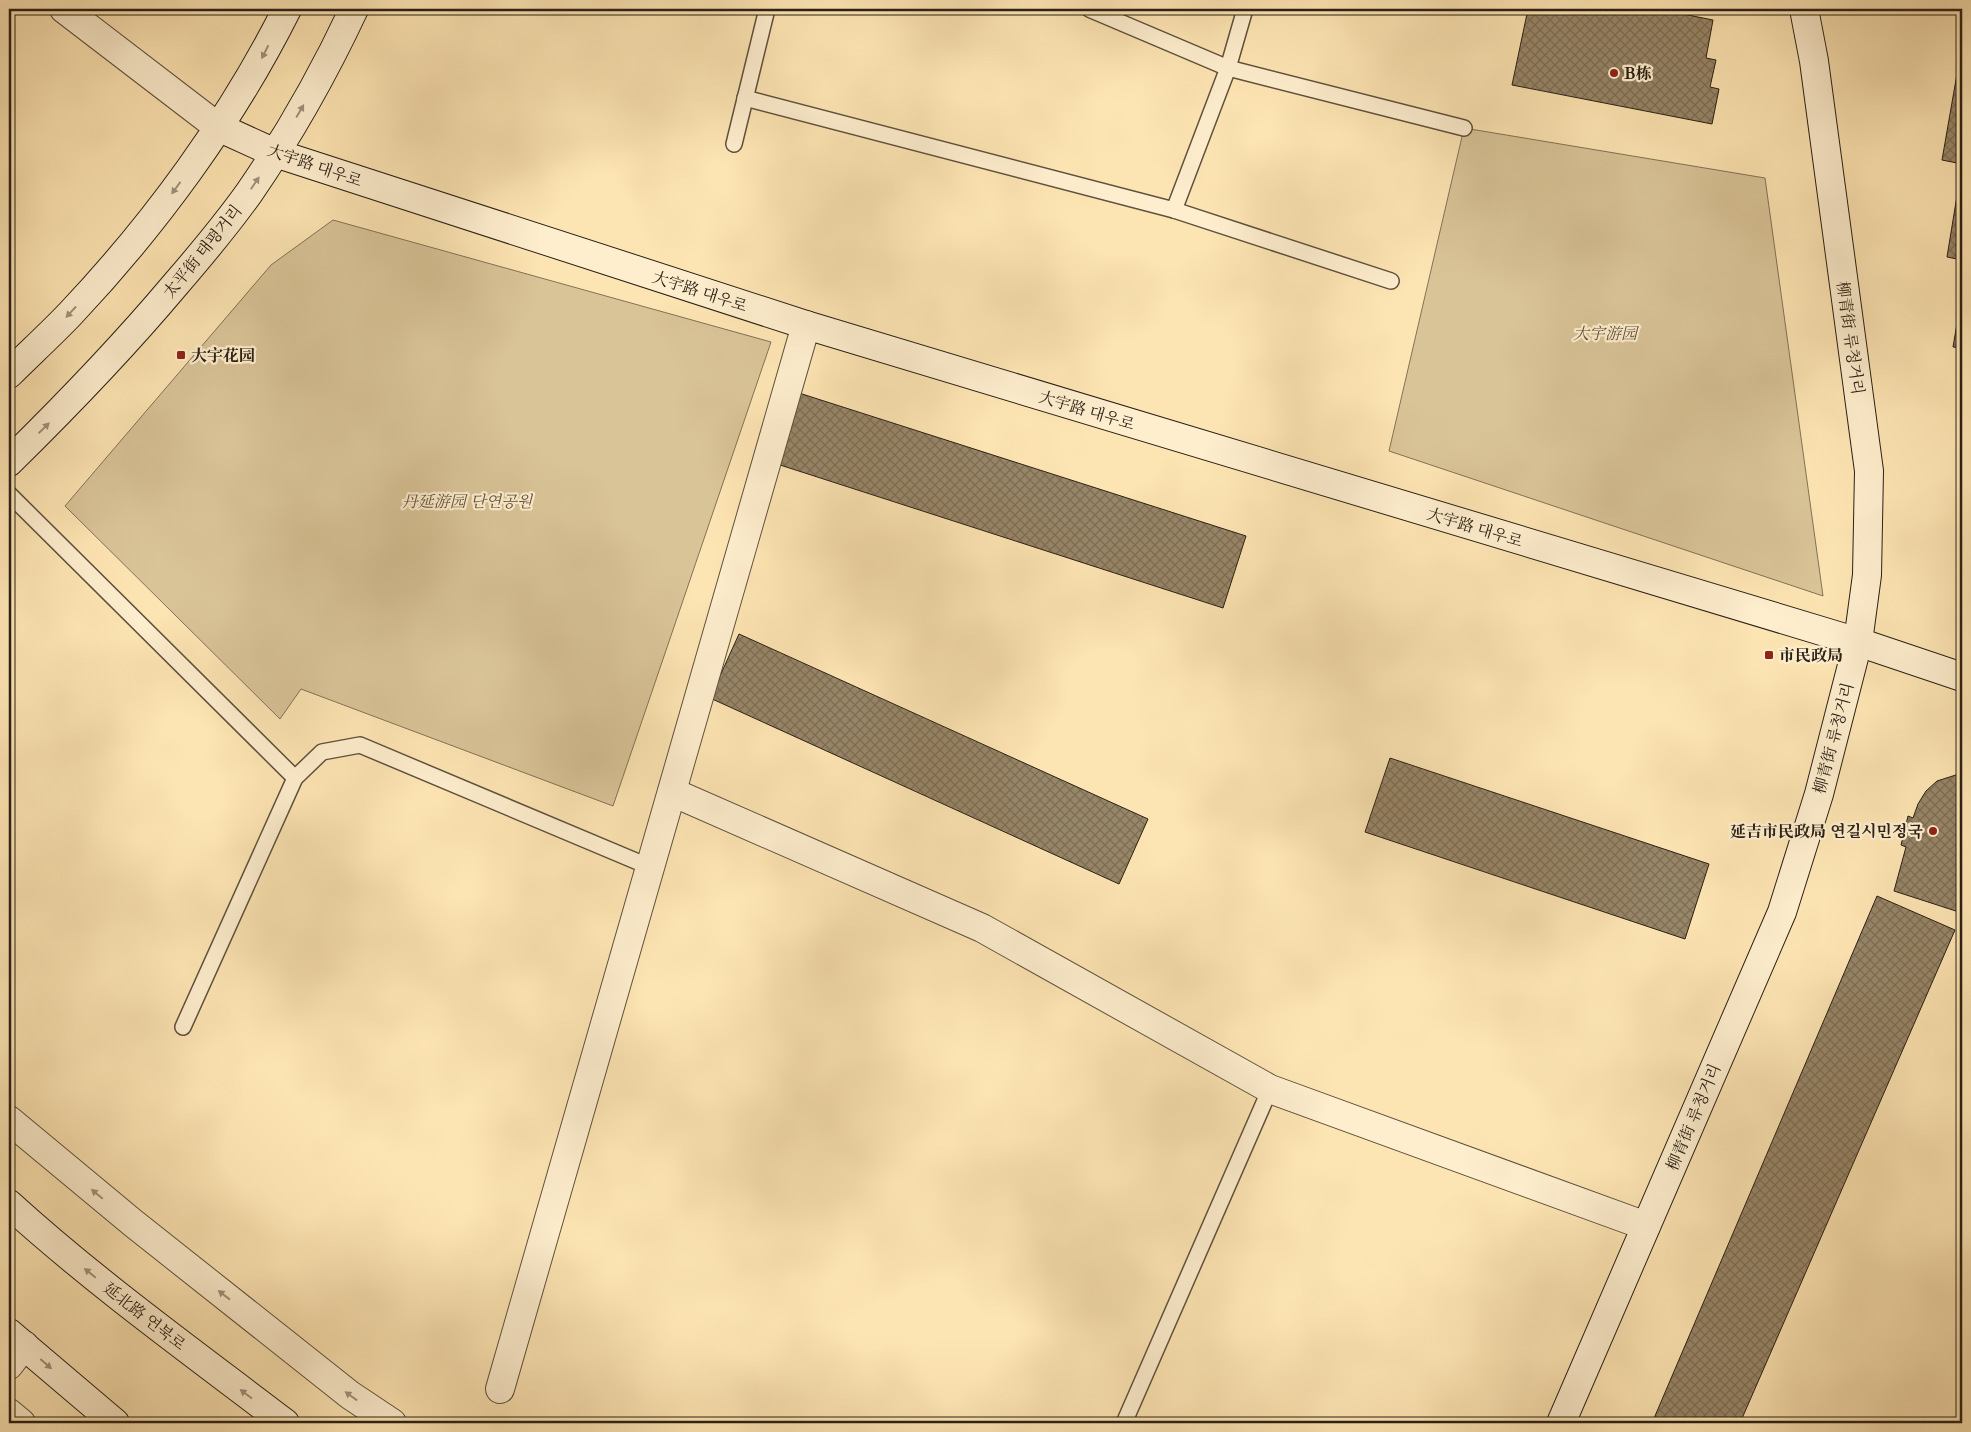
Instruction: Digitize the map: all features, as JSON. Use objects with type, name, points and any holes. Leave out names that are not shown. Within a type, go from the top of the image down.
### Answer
[{"type":"street","name":"大宇路 대우로","points":[[64,9],[218,127],[275,153],[806,325],[1858,642],[1962,677]]},
{"type":"street","points":[[9,374],[71,313],[173,192],[218,127],[262,58],[287,9]]},
{"type":"street","name":"太平街 태평거리","points":[[9,462],[64,408],[138,330],[219,234],[275,153],[333,54],[354,9]]},
{"type":"street","name":"柳青街 류청거리","points":[[1561,1423],[1782,912],[1819,794],[1858,642],[1867,576],[1869,471],[1814,61],[1804,9]]},
{"type":"street","points":[[500,1390],[806,325]]},
{"type":"street","points":[[672,792],[982,928],[1270,1088],[1646,1226]]},
{"type":"street","points":[[9,1120],[148,1236],[350,1395],[392,1423]]},
{"type":"street","name":"延北路 연북로","points":[[9,1204],[121,1298],[285,1423]]},
{"type":"street","points":[[14,1348],[115,1423]]},
{"type":"street","points":[[9,1413],[21,1423]]},
{"type":"lane","points":[[734,144],[767,9]]},
{"type":"lane","points":[[1089,9],[1228,68],[1464,128]]},
{"type":"lane","points":[[1174,210],[1228,68],[1245,9]]},
{"type":"lane","points":[[745,98],[1174,210],[1391,281]]},
{"type":"lane","points":[[9,494],[295,778]]},
{"type":"lane","points":[[183,1027],[295,778],[322,752],[360,745],[650,867]]},
{"type":"lane","points":[[1124,1423],[1270,1088]]},
{"type":"green space","name":"大宇游园","points":[[1464,128],[1765,178],[1823,596],[1389,451]]},
{"type":"green space","name":"丹延游园 단연공원","points":[[333,220],[771,342],[613,806],[301,689],[280,719],[65,506],[271,265]]},
{"type":"building","name":"B栋","points":[[1528,9],[1658,9],[1713,20],[1706,58],[1716,60],[1710,87],[1719,89],[1712,124],[1512,85]]},
{"type":"building","points":[[1962,45],[1962,164],[1942,160]]},
{"type":"building","points":[[1962,165],[1962,260],[1947,257]]},
{"type":"building","points":[[1962,294],[1962,348],[1953,347]]},
{"type":"building","points":[[799,393],[1246,536],[1223,608],[777,464]]},
{"type":"building","points":[[739,634],[1148,819],[1119,884],[710,698]]},
{"type":"building","points":[[1390,758],[1709,864],[1685,939],[1365,832]]},
{"type":"building","name":"延吉市民政局 연길시민정국","points":[[1962,773],[1962,913],[1894,891],[1906,847],[1901,845],[1908,816],[1913,818],[1918,804],[1926,791],[1937,781]]},
{"type":"building","points":[[1877,896],[1955,930],[1740,1423],[1652,1423]]},
{"type":"place","name":"B栋","points":[[1614,73]]},
{"type":"place","name":"大宇花园","points":[[181,355]]},
{"type":"place","name":"市民政局","points":[[1769,655]]},
{"type":"place","name":"延吉市民政局 연길시민정국","points":[[1933,831]]}]
